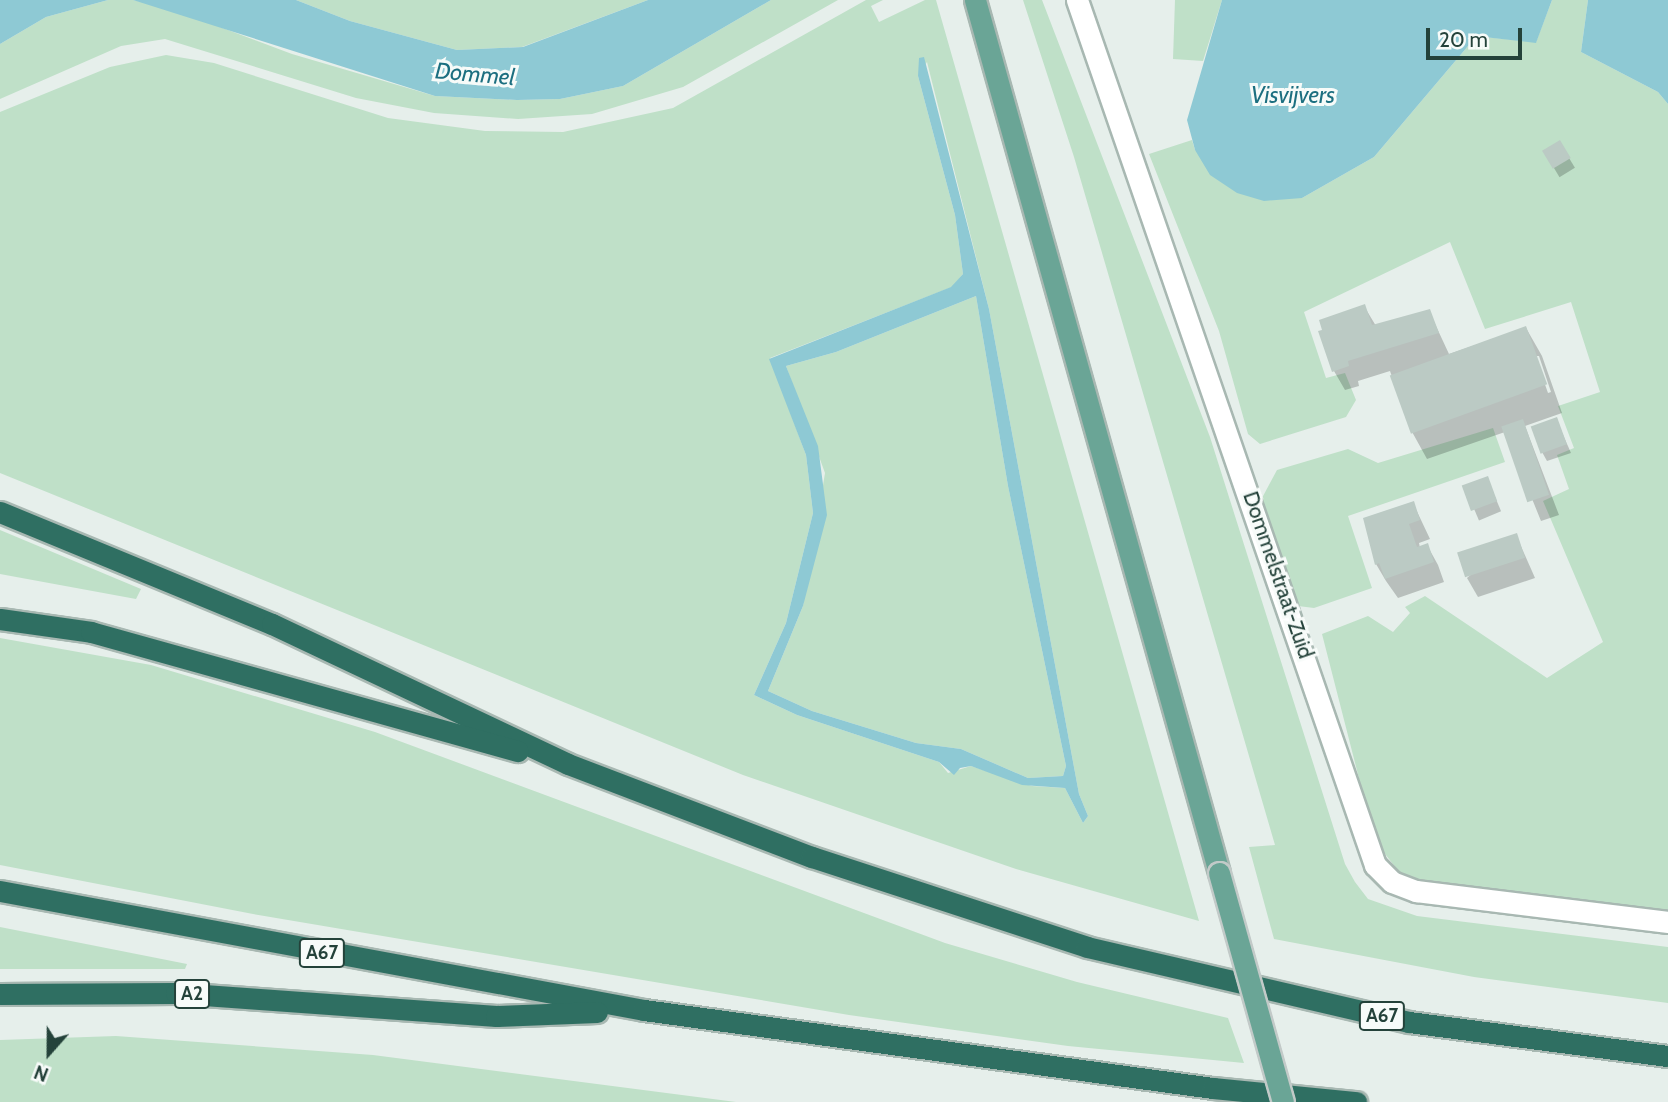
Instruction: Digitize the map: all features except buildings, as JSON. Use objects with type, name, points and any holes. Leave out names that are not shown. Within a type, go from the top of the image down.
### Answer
[{"type":"highway","name":"A67","points":[[0,512],[272,624],[568,764],[812,856],[1087,947],[1409,1022],[1668,1056]]},
{"type":"highway","name":"A67","points":[[0,619],[91,632],[568,764]]},
{"type":"highway","name":"A67","points":[[0,891],[644,1010],[1213,1088],[1356,1102]]},
{"type":"highway","name":"A2","points":[[0,994],[176,993],[496,1016],[644,1010]]},
{"type":"main road","points":[[975,0],[1283,1102]]},
{"type":"street","name":"Dommelstraat-Zuid","points":[[1077,0],[1375,865],[1392,882],[1416,891],[1668,922]]},
{"type":"green space","points":[[108,0],[133,0],[172,9],[292,54],[435,96],[517,100],[560,99],[623,86],[771,0],[838,0],[683,87],[592,114],[518,119],[434,113],[356,98],[165,39],[121,46],[0,99],[0,44],[46,17]]},
{"type":"green space","points":[[296,0],[648,0],[522,47],[457,50],[350,21]]},
{"type":"green space","points":[[866,0],[883,0],[871,6],[879,22],[925,0],[936,0],[1199,921],[1016,869],[743,775],[0,473],[0,112],[110,67],[166,55],[214,63],[388,118],[485,131],[563,132],[673,108]],"holes":[[[927,62],[989,309],[1079,794],[1088,816],[1083,823],[1065,788],[1032,786],[971,766],[948,773],[939,762],[797,715],[754,695],[786,623],[813,513],[806,455],[770,358],[952,287],[963,274],[955,215],[918,76]]]},
{"type":"green space","points":[[1023,0],[1042,0],[1210,437],[1345,864],[1355,882],[1368,899],[1417,916],[1668,947],[1668,1003],[1474,977],[1274,939],[1249,847],[1275,845],[1074,157]]},
{"type":"green space","points":[[1175,0],[1222,0],[1203,61],[1173,59]]},
{"type":"green space","points":[[1552,0],[1588,0],[1581,52],[1658,92],[1668,104],[1668,915],[1409,880],[1399,872],[1382,850],[1363,794],[1322,634],[1368,616],[1393,632],[1410,613],[1405,607],[1425,596],[1547,678],[1603,642],[1543,501],[1569,489],[1557,455],[1574,448],[1558,406],[1600,392],[1571,302],[1485,329],[1450,242],[1304,312],[1326,378],[1345,373],[1356,400],[1346,417],[1260,444],[1248,434],[1219,331],[1149,154],[1192,140],[1195,150],[1302,198],[1374,157],[1468,46],[1484,37],[1536,42]]},
{"type":"green space","points":[[976,296],[1008,486],[1066,766],[1063,776],[1028,778],[961,749],[916,743],[812,711],[768,691],[803,606],[825,473],[786,366],[836,352]]},
{"type":"green space","points":[[1493,428],[1505,462],[1348,516],[1372,588],[1314,608],[1298,606],[1262,498],[1277,470],[1348,449],[1378,463]]},
{"type":"green space","points":[[0,530],[141,589],[136,599],[0,574]]},
{"type":"green space","points":[[0,638],[151,665],[375,732],[945,943],[1077,982],[1228,1018],[1244,1063],[1068,1046],[849,1015],[253,914],[0,865]]},
{"type":"green space","points":[[0,927],[187,964],[185,969],[0,969]]},
{"type":"green space","points":[[116,1036],[373,1055],[736,1102],[0,1102],[0,1040]]},
{"type":"water","points":[[0,0],[108,0],[46,17],[0,44]]},
{"type":"water","name":"Dommel","points":[[133,0],[296,0],[350,21],[457,50],[523,47],[648,0],[771,0],[623,86],[560,99],[517,100],[435,96]]},
{"type":"water","name":"Visvijvers","points":[[1222,0],[1552,0],[1536,43],[1484,37],[1468,46],[1374,157],[1302,198],[1264,201],[1237,193],[1210,175],[1195,150],[1187,120]]},
{"type":"water","points":[[1588,0],[1668,0],[1668,104],[1658,92],[1581,52]]},
{"type":"water","points":[[924,57],[989,309],[1079,794],[1088,816],[1083,823],[1065,788],[1022,785],[971,766],[960,768],[954,775],[939,762],[797,715],[754,695],[786,623],[813,513],[806,455],[769,359],[951,287],[963,274],[955,215],[918,76],[919,58]],"holes":[[[976,296],[1008,486],[1066,766],[1063,776],[1028,778],[961,749],[916,743],[812,711],[768,691],[803,606],[827,515],[818,446],[786,366],[836,352]]]}]
